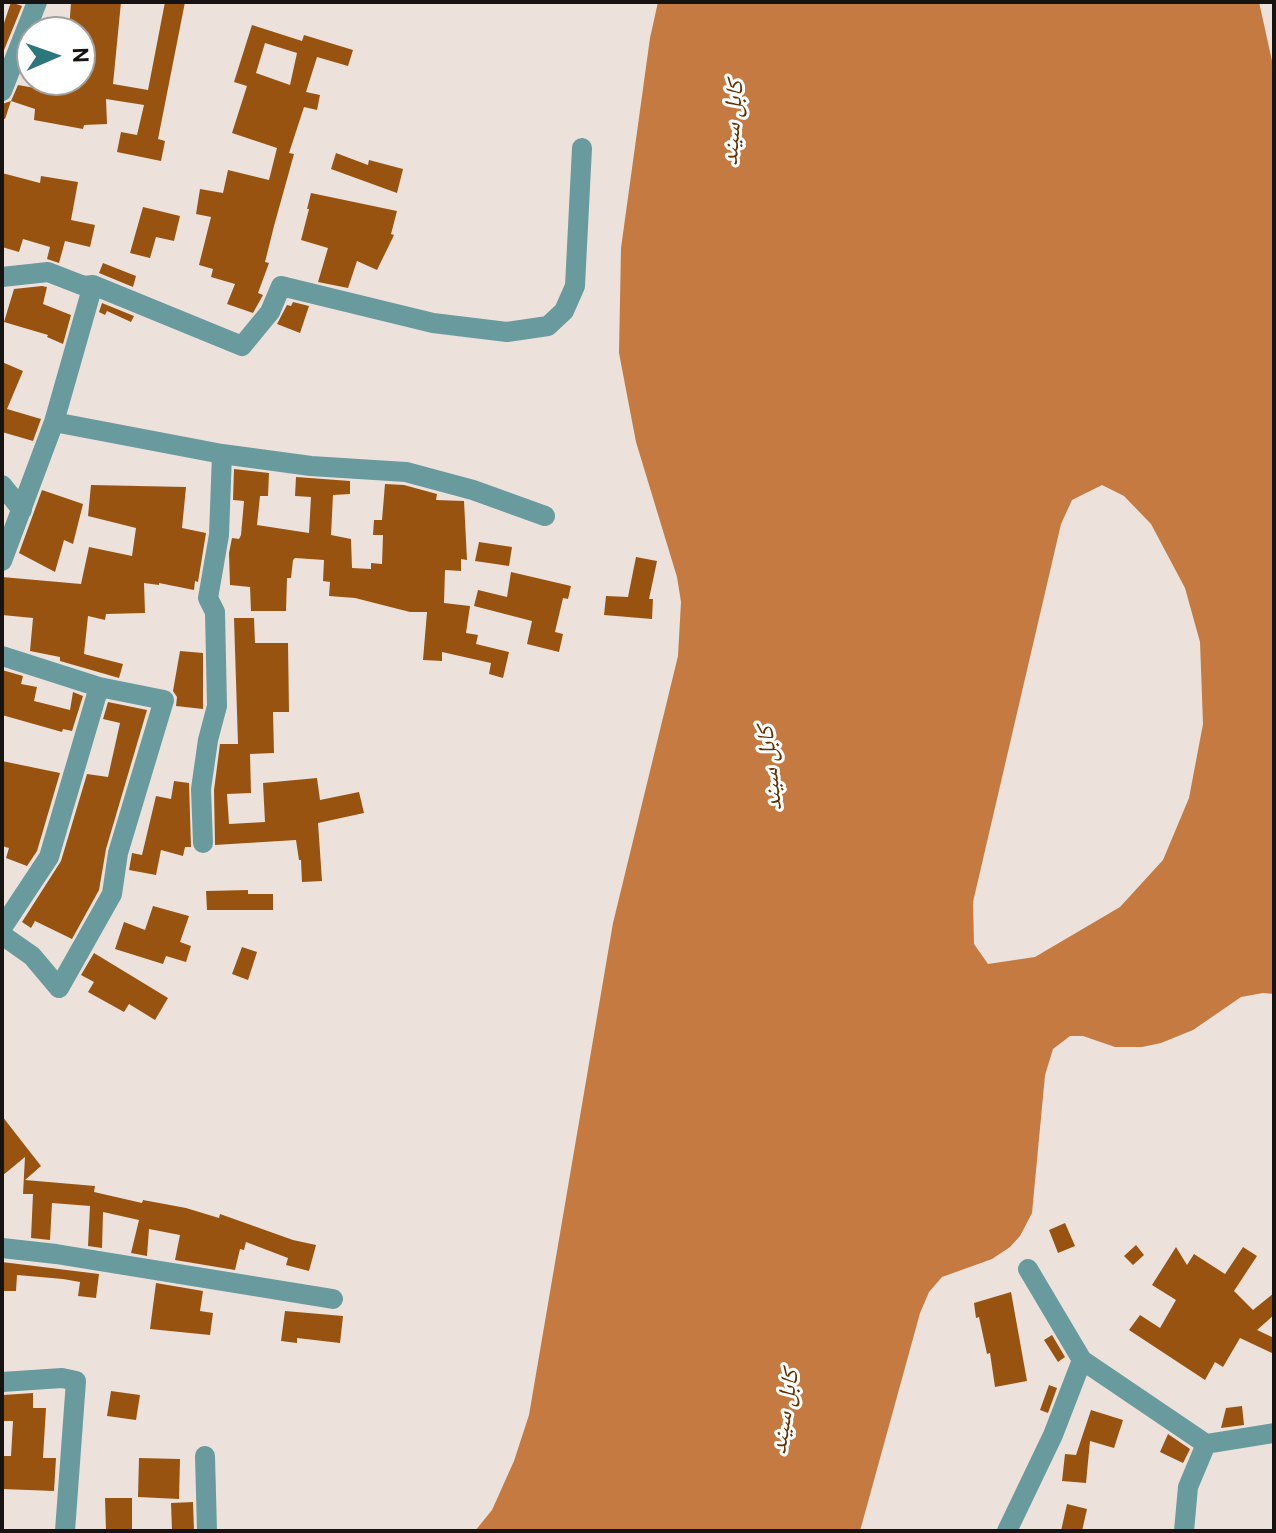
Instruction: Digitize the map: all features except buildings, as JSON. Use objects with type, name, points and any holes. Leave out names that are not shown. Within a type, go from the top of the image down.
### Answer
[{"type":"street","points":[[2,91],[37,2]]},
{"type":"street","points":[[2,277],[48,272],[84,286],[93,285],[242,346],[270,312],[281,286],[433,323],[507,332],[548,326],[564,311],[575,286],[582,148]]},
{"type":"street","points":[[2,561],[54,422],[93,285]]},
{"type":"street","points":[[54,422],[222,454],[311,466],[406,472],[473,490],[545,516]]},
{"type":"street","points":[[203,843],[201,789],[208,740],[217,706],[215,612],[208,598],[219,535],[222,454]]},
{"type":"street","points":[[2,485],[22,510]]},
{"type":"street","points":[[2,656],[99,687],[164,700],[118,853],[112,894],[59,988],[32,956],[2,935]]},
{"type":"street","points":[[2,928],[49,857],[99,687]]},
{"type":"street","points":[[2,1248],[333,1299]]},
{"type":"street","points":[[1028,1269],[1082,1360],[1206,1444],[1274,1433]]},
{"type":"street","points":[[1007,1531],[1053,1435],[1082,1360]]},
{"type":"street","points":[[2,1382],[62,1378],[76,1381],[65,1531]]},
{"type":"street","points":[[1184,1531],[1188,1487],[1206,1444]]},
{"type":"street","points":[[205,1456],[207,1531]]},
{"type":"water","name":"کابل سيند","points":[[658,2],[1259,2],[1274,70],[1274,994],[1241,997],[1193,1030],[1161,1043],[1115,1047],[1083,1036],[1070,1036],[1053,1049],[1045,1075],[1032,1213],[1020,1236],[1010,1247],[992,1259],[942,1277],[929,1292],[920,1313],[860,1531],[475,1531],[492,1510],[514,1461],[529,1415],[613,923],[678,656],[681,602],[677,577],[636,442],[619,353],[621,248],[650,38]],"holes":[[[1102,485],[1124,496],[1151,524],[1185,588],[1200,642],[1203,724],[1189,798],[1163,860],[1120,907],[1035,957],[988,964],[974,944],[973,902],[1061,524],[1072,500]]]}]
